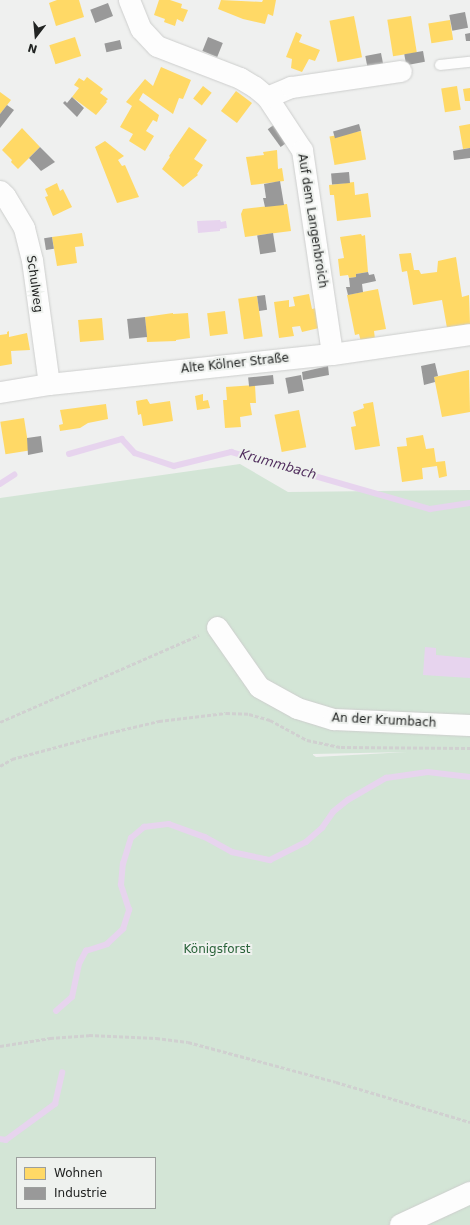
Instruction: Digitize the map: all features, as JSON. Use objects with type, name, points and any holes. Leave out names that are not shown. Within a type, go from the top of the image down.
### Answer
[{"type":"main road","points":[[401,1225],[470,1193]]},
{"type":"street","name":"Auf dem Langenbroich","points":[[129,0],[141,29],[157,46],[240,78],[255,87],[267,97],[302,150],[332,354]]},
{"type":"street","points":[[267,97],[291,87],[401,71]]},
{"type":"street","name":"Schulweg","points":[[0,191],[5,196],[24,228],[32,260],[49,384]]},
{"type":"street","name":"Alte Kölner Straße","points":[[0,392],[49,384],[332,354],[470,334]]},
{"type":"street","name":"An der Krumbach","points":[[217,627],[259,687],[297,708],[333,719],[470,725]]},
{"type":"lane","points":[[440,65],[470,62]]},
{"type":"path","points":[[0,722],[217,627]]},
{"type":"path","points":[[0,766],[12,759],[104,734],[159,722],[226,714],[249,714],[270,720],[307,740],[341,747],[470,748]]},
{"type":"path","points":[[0,1046],[50,1038],[89,1035],[156,1038],[188,1042],[336,1082],[470,1122]]},
{"type":"green space","name":"Königsforst","points":[[240,464],[288,492],[470,490],[470,1225],[0,1225],[0,498]],"holes":[[[407,752],[316,757],[313,754]]]},
{"type":"shaded area","points":[[220,220],[221,222],[226,221],[227,228],[220,229],[220,231],[198,233],[197,221]]},
{"type":"shaded area","points":[[425,647],[436,648],[436,655],[470,658],[470,678],[423,675]]},
{"type":"building: Wohnen","points":[[57,0],[79,0],[84,17],[56,26],[49,3]]},
{"type":"building: Wohnen","points":[[159,0],[170,0],[182,4],[181,8],[188,10],[183,22],[177,19],[175,26],[164,22],[165,19],[154,15]]},
{"type":"building: Wohnen","points":[[221,0],[262,2],[263,0],[276,0],[273,16],[268,14],[265,24],[243,19],[218,9]]},
{"type":"building: Wohnen","points":[[354,16],[362,57],[337,62],[329,21]]},
{"type":"building: Wohnen","points":[[411,16],[417,53],[393,56],[387,20]]},
{"type":"building: Wohnen","points":[[450,20],[453,40],[431,43],[428,23]]},
{"type":"building: Wohnen","points":[[296,32],[302,35],[299,42],[320,50],[315,61],[309,59],[302,72],[291,68],[292,59],[286,57]]},
{"type":"building: Wohnen","points":[[75,37],[81,56],[56,64],[49,45]]},
{"type":"building: Wohnen","points":[[161,67],[191,80],[183,99],[179,98],[173,114],[143,93],[139,100],[159,115],[157,122],[153,120],[146,131],[154,136],[145,151],[129,141],[133,134],[120,127],[132,106],[126,102],[145,79],[153,86]]},
{"type":"building: Wohnen","points":[[87,77],[103,89],[100,93],[108,99],[96,115],[72,97],[79,88],[74,85],[79,78],[84,81]]},
{"type":"building: Wohnen","points":[[203,86],[212,93],[202,105],[193,99]]},
{"type":"building: Wohnen","points":[[457,86],[461,110],[445,112],[441,89]]},
{"type":"building: Wohnen","points":[[470,88],[470,101],[465,101],[463,89]]},
{"type":"building: Wohnen","points":[[236,91],[252,103],[237,123],[221,111]]},
{"type":"building: Wohnen","points":[[0,92],[11,100],[0,114]]},
{"type":"building: Wohnen","points":[[470,124],[470,148],[463,149],[459,126]]},
{"type":"building: Wohnen","points":[[189,127],[207,140],[194,159],[203,165],[197,174],[198,175],[183,187],[162,169]]},
{"type":"building: Wohnen","points":[[22,128],[40,147],[18,169],[11,162],[12,160],[2,150]]},
{"type":"building: Wohnen","points":[[361,131],[366,160],[335,165],[329,137]]},
{"type":"building: Wohnen","points":[[105,141],[124,156],[118,160],[122,166],[125,165],[139,197],[117,203],[95,147]]},
{"type":"building: Wohnen","points":[[277,150],[278,169],[282,168],[284,181],[251,185],[246,157],[264,155],[263,152]]},
{"type":"building: Wohnen","points":[[354,182],[355,195],[368,193],[371,217],[337,221],[334,195],[330,195],[329,185]]},
{"type":"building: Wohnen","points":[[57,183],[60,191],[63,189],[72,207],[53,216],[45,197],[48,196],[45,189]]},
{"type":"building: Wohnen","points":[[287,204],[291,231],[245,237],[241,214],[243,209]]},
{"type":"building: Wohnen","points":[[82,233],[84,246],[75,247],[77,263],[57,266],[52,237]]},
{"type":"building: Wohnen","points":[[361,234],[362,236],[365,235],[368,272],[356,274],[356,277],[349,278],[348,275],[340,276],[338,259],[344,258],[340,237]]},
{"type":"building: Wohnen","points":[[411,253],[414,270],[419,270],[421,274],[437,272],[438,261],[456,257],[462,297],[469,295],[470,324],[447,328],[442,300],[413,305],[407,271],[402,272],[399,254]]},
{"type":"building: Wohnen","points":[[378,289],[386,329],[374,331],[375,339],[361,342],[359,334],[355,335],[347,295]]},
{"type":"building: Wohnen","points":[[309,294],[312,309],[316,308],[319,328],[302,332],[300,326],[292,327],[294,336],[279,338],[274,302],[289,300],[289,307],[295,306],[293,297]]},
{"type":"building: Wohnen","points":[[257,296],[263,337],[244,339],[238,299]]},
{"type":"building: Wohnen","points":[[225,311],[228,334],[210,336],[207,313]]},
{"type":"building: Wohnen","points":[[173,313],[188,313],[190,338],[176,341],[147,342],[145,317]]},
{"type":"building: Wohnen","points":[[102,318],[104,340],[80,342],[78,320]]},
{"type":"building: Wohnen","points":[[9,331],[9,337],[27,333],[30,350],[11,351],[12,364],[0,366],[0,335],[7,334]]},
{"type":"building: Wohnen","points":[[469,370],[470,412],[442,417],[434,377]]},
{"type":"building: Wohnen","points":[[255,385],[256,403],[250,403],[252,415],[240,417],[241,427],[225,428],[223,400],[227,400],[226,387]]},
{"type":"building: Wohnen","points":[[203,394],[203,401],[208,400],[210,408],[197,410],[195,396]]},
{"type":"building: Wohnen","points":[[147,399],[150,404],[170,401],[173,421],[143,426],[141,414],[138,415],[136,401]]},
{"type":"building: Wohnen","points":[[373,402],[380,446],[355,450],[351,427],[356,426],[353,412],[364,408],[363,404]]},
{"type":"building: Wohnen","points":[[106,404],[108,419],[88,423],[80,428],[60,431],[59,425],[63,424],[60,410]]},
{"type":"building: Wohnen","points":[[299,410],[306,447],[282,452],[274,415]]},
{"type":"building: Wohnen","points":[[24,418],[29,451],[5,454],[0,422]]},
{"type":"building: Wohnen","points":[[423,435],[426,449],[434,448],[436,462],[445,461],[447,476],[439,478],[437,466],[422,468],[423,479],[402,482],[397,447],[407,446],[406,438]]},
{"type":"building: Industrie","points":[[108,3],[113,16],[95,23],[90,10]]},
{"type":"building: Industrie","points":[[465,12],[468,28],[452,31],[449,15]]},
{"type":"building: Industrie","points":[[470,33],[470,41],[466,41],[465,34]]},
{"type":"building: Industrie","points":[[208,37],[223,43],[217,57],[202,51]]},
{"type":"building: Industrie","points":[[120,40],[122,49],[106,52],[104,44]]},
{"type":"building: Industrie","points":[[423,51],[425,62],[406,65],[404,54]]},
{"type":"building: Industrie","points":[[381,53],[384,68],[368,71],[365,56]]},
{"type":"building: Industrie","points":[[72,97],[84,108],[77,117],[63,103],[65,101],[67,103]]},
{"type":"building: Industrie","points":[[7,105],[14,110],[0,128],[0,114]]},
{"type":"building: Industrie","points":[[275,124],[288,142],[281,147],[268,129]]},
{"type":"building: Industrie","points":[[359,124],[361,131],[335,138],[333,131]]},
{"type":"building: Industrie","points":[[40,147],[55,162],[41,171],[29,158]]},
{"type":"building: Industrie","points":[[470,148],[470,158],[454,160],[453,151]]},
{"type":"building: Industrie","points":[[349,172],[350,183],[332,185],[331,174]]},
{"type":"building: Industrie","points":[[280,181],[284,205],[265,207],[263,198],[266,198],[264,184]]},
{"type":"building: Industrie","points":[[273,233],[276,252],[260,254],[257,236]]},
{"type":"building: Industrie","points":[[52,237],[54,249],[46,250],[44,238]]},
{"type":"building: Industrie","points":[[368,272],[369,275],[374,274],[376,281],[362,284],[363,292],[348,295],[346,287],[350,287],[349,278],[356,277],[356,274]]},
{"type":"building: Industrie","points":[[265,295],[267,310],[259,311],[257,296]]},
{"type":"building: Industrie","points":[[145,317],[147,337],[129,339],[127,319]]},
{"type":"building: Industrie","points":[[435,363],[438,376],[434,377],[435,382],[424,385],[421,366]]},
{"type":"building: Industrie","points":[[328,366],[329,375],[303,380],[302,372]]},
{"type":"building: Industrie","points":[[273,375],[274,384],[249,387],[248,378]]},
{"type":"building: Industrie","points":[[301,375],[304,391],[288,394],[285,378]]},
{"type":"building: Industrie","points":[[41,436],[43,452],[28,455],[27,438]]},
{"type":"waterway","name":"Krummbach","points":[[69,454],[122,439],[135,453],[174,466],[231,452],[430,509],[470,503]]},
{"type":"waterway","name":"Krummbach","points":[[0,484],[14,475]]},
{"type":"waterway","points":[[56,1011],[72,997],[79,964],[86,951],[107,944],[123,929],[129,910],[121,885],[123,864],[131,838],[144,827],[169,824],[205,837],[232,852],[270,860],[306,842],[322,828],[333,812],[348,800],[386,778],[428,772],[470,777]]},
{"type":"waterway","points":[[0,1139],[6,1140],[55,1104],[62,1073]]}]
